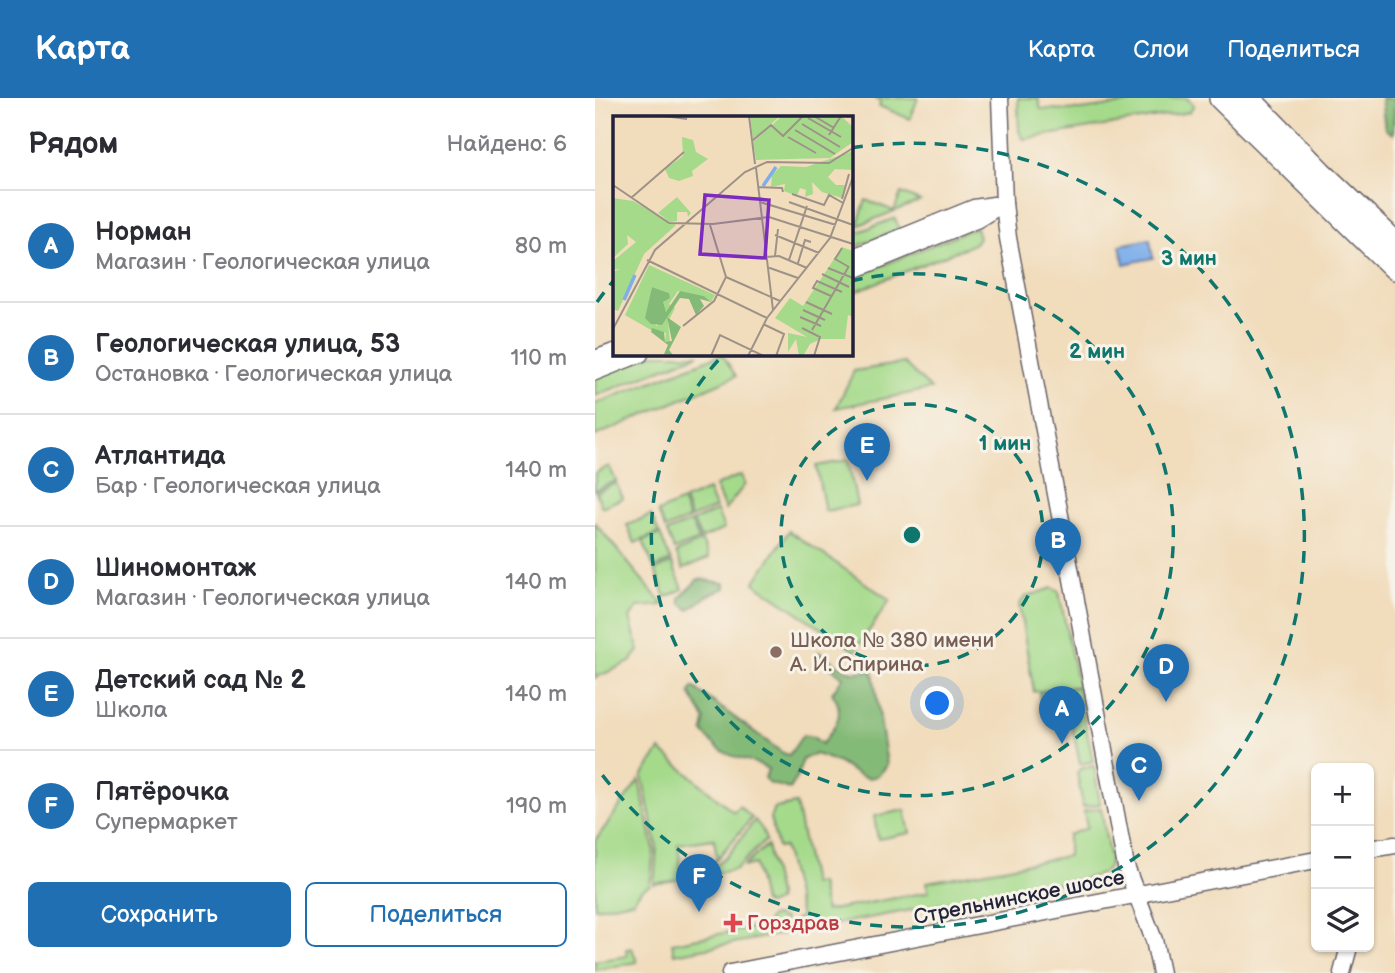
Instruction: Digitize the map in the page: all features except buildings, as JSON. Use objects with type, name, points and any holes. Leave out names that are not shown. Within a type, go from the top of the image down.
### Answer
[{"type":"highway","points":[[1221,98],[1395,268]]},
{"type":"highway","points":[[1248,98],[1321,173],[1395,243]]},
{"type":"street","points":[[1000,98],[1004,203],[1034,380],[1126,867],[1158,952],[1161,973]]},
{"type":"street","points":[[852,258],[974,208],[1004,203]]},
{"type":"street","points":[[852,271],[978,219],[1004,203]]},
{"type":"street","points":[[595,359],[613,352]]},
{"type":"street","points":[[595,372],[638,355]]},
{"type":"street","points":[[1374,848],[1395,845]]},
{"type":"street","name":"Стрельнинское шоссе","points":[[730,973],[1311,861]]},
{"type":"street","points":[[1342,973],[1348,952]]},
{"type":"green space","points":[[874,98],[918,98],[910,119],[879,106],[881,101]]},
{"type":"green space","points":[[1018,98],[1038,98],[1041,109],[1081,110],[1147,98],[1187,98],[1194,105],[1190,112],[1023,139],[1019,131]]},
{"type":"green space","points":[[1381,98],[1395,98],[1393,134],[1385,129]]},
{"type":"green space","points":[[901,193],[920,201],[857,226],[866,200],[894,211]]},
{"type":"green space","points":[[895,218],[899,229],[856,247],[852,245],[852,235]]},
{"type":"green space","points":[[976,227],[979,238],[974,244],[852,293],[852,278]]},
{"type":"green space","points":[[650,355],[697,355],[595,396],[595,377]]},
{"type":"green space","points":[[719,355],[723,355],[736,376],[595,436],[595,404]]},
{"type":"green space","points":[[904,363],[931,389],[836,408],[854,371]]},
{"type":"green space","points":[[848,460],[857,505],[825,511],[816,466]]},
{"type":"green space","points":[[609,466],[616,481],[595,490],[595,473]]},
{"type":"green space","points":[[741,475],[745,484],[725,510],[715,486]]},
{"type":"green space","points":[[616,483],[623,498],[602,507],[596,492]]},
{"type":"green space","points":[[708,490],[715,508],[691,518],[684,500]]},
{"type":"green space","points":[[682,501],[689,519],[665,529],[658,512]]},
{"type":"green space","points":[[717,511],[724,529],[701,539],[693,521]]},
{"type":"green space","points":[[651,515],[659,533],[635,543],[627,525]]},
{"type":"green space","points":[[691,522],[699,540],[674,550],[667,532]]},
{"type":"green space","points":[[595,523],[663,605],[638,607],[630,618],[639,651],[630,662],[595,678]]},
{"type":"green space","points":[[789,531],[890,600],[855,651],[754,583]]},
{"type":"green space","points":[[660,534],[671,561],[654,568],[643,541]]},
{"type":"green space","points":[[702,541],[709,558],[683,569],[676,553]]},
{"type":"green space","points":[[672,563],[683,589],[666,597],[655,570]]},
{"type":"green space","points":[[698,579],[725,583],[725,588],[707,596],[689,610],[680,603],[680,598]]},
{"type":"green space","points":[[1052,588],[1059,592],[1078,686],[1034,692],[1019,605],[1025,597]]},
{"type":"green space","points":[[819,652],[845,670],[873,672],[887,765],[881,773],[875,777],[863,777],[837,762],[815,754],[803,759],[790,789],[768,783],[765,778],[768,769],[726,753],[703,732],[705,719],[690,693],[693,687],[783,753],[789,755],[803,735],[813,737],[822,744],[839,714],[839,707],[832,693],[843,677],[819,658]]},
{"type":"green space","points":[[1078,688],[1093,761],[1080,764],[1068,706],[1042,711],[1039,693]]},
{"type":"green space","points":[[660,750],[734,812],[739,806],[752,818],[703,875],[654,884],[657,847],[642,776]],"holes":[[[714,839],[717,858],[711,865],[681,869],[678,844]]]},
{"type":"green space","points":[[1094,766],[1100,804],[1083,807],[1077,773],[1080,769]]},
{"type":"green space","points":[[639,780],[654,849],[650,885],[641,890],[633,901],[595,908],[595,841]]},
{"type":"green space","points":[[796,804],[812,884],[820,883],[825,911],[928,892],[927,882],[1068,856],[1068,835],[1087,828],[1084,811],[1101,808],[1110,860],[1105,871],[1087,878],[797,931],[795,919],[801,917],[784,847],[778,848],[770,818],[775,808]]},
{"type":"green space","points":[[905,810],[910,833],[878,839],[874,816]]},
{"type":"green space","points":[[755,820],[766,840],[736,869],[707,875],[732,850]]},
{"type":"green space","points":[[767,845],[778,895],[777,901],[768,905],[763,902],[755,864],[743,867]]},
{"type":"green space","points":[[773,916],[784,919],[787,933],[674,954],[672,943],[766,925]]},
{"type":"green space","points":[[632,948],[637,962],[595,970],[595,961],[627,956],[626,949]]},
{"type":"water","points":[[1150,239],[1153,258],[1124,264],[1120,245]]},
{"type":"place","name":"Детский сад № 2","points":[[867,481]]},
{"type":"place","name":"Геологическая улица, 53","points":[[1058,576]]},
{"type":"place","name":"Школа № 380 имени А. И. Спирина","points":[[776,652]]},
{"type":"place","name":"Шиномонтаж","points":[[1166,702]]},
{"type":"place","name":"Норман","points":[[1062,744]]},
{"type":"place","name":"Атлантида","points":[[1139,801]]},
{"type":"place","name":"Пятёрочка","points":[[699,912]]},
{"type":"place","name":"Горздрав","points":[[733,923]]}]
